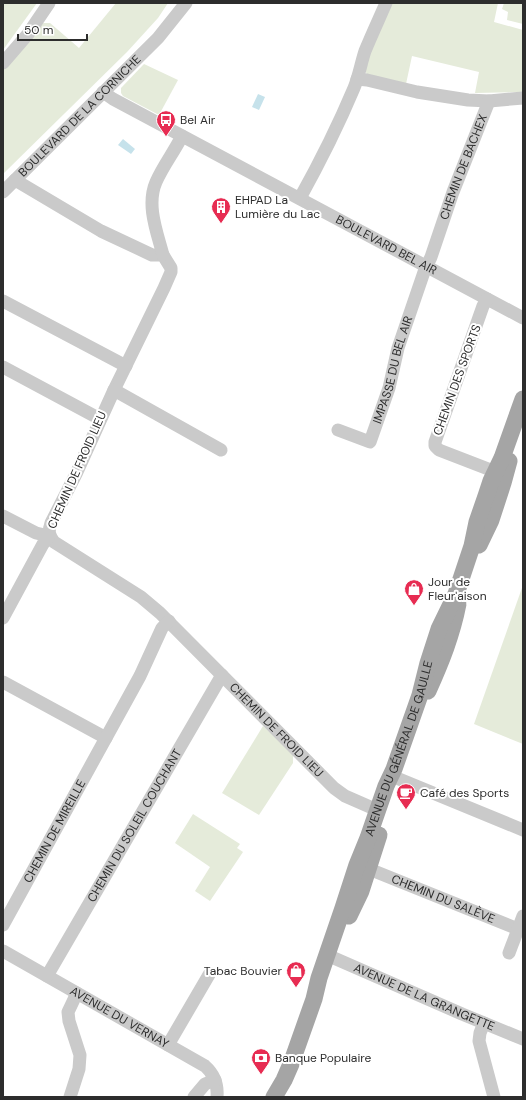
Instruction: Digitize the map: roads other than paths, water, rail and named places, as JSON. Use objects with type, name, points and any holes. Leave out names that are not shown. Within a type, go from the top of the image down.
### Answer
[{"type":"main road","name":"AVENUE DU GÉNÉRAL DE GAULLE","points":[[493,493],[496,472],[504,454],[523,399]]},
{"type":"main road","name":"AVENUE DU GÉNÉRAL DE GAULLE","points":[[382,811],[386,786],[394,768],[418,700],[443,640],[454,625],[460,597],[475,554],[493,493],[509,461],[523,420]]},
{"type":"main road","name":"AVENUE DU GÉNÉRAL DE GAULLE","points":[[283,1097],[303,1047],[330,956],[382,811],[399,778],[406,750],[423,703],[437,656]]},
{"type":"main road","name":"AVENUE DU GÉNÉRAL DE GAULLE","points":[[274,1097],[289,1070],[314,999],[318,978],[330,956]]},
{"type":"street","points":[[3,63],[28,34],[49,3]]},
{"type":"street","name":"BOULEVARD DE LA CORNICHE","points":[[3,192],[158,38],[186,3]]},
{"type":"street","points":[[300,198],[330,143],[357,79],[366,50],[386,3]]},
{"type":"street","points":[[357,79],[417,92],[468,100],[489,101]]},
{"type":"street","name":"BOULEVARD BEL AIR","points":[[103,92],[113,99],[523,318]]},
{"type":"street","name":"CHEMIN DE BACHEX","points":[[427,266],[453,192],[489,101],[523,98]]},
{"type":"street","points":[[15,180],[102,232],[152,255],[163,255],[152,212],[153,192],[161,171],[182,136]]},
{"type":"street","name":"CHEMIN DE FROID LIEU","points":[[163,255],[171,268],[171,272],[51,524],[49,536],[54,542],[141,597],[168,621],[334,788],[345,796],[382,811]]},
{"type":"street","name":"IMPASSE DU BEL AIR","points":[[338,430],[370,442],[389,388],[398,348],[427,266]]},
{"type":"street","name":"CHEMIN DES SPORTS","points":[[487,299],[483,306],[435,442],[435,446],[439,450],[496,472]]},
{"type":"street","points":[[3,301],[126,366]]},
{"type":"street","points":[[3,367],[100,419]]},
{"type":"street","points":[[114,390],[221,450]]},
{"type":"street","points":[[3,516],[36,533],[49,536],[3,618]]},
{"type":"street","name":"CHEMIN DE MIREILLE","points":[[3,925],[140,676],[162,628],[168,621]]},
{"type":"street","name":"CHEMIN DU SOLEIL COUCHANT","points":[[47,976],[222,675]]},
{"type":"street","points":[[3,682],[106,738]]},
{"type":"street","points":[[399,778],[523,830]]},
{"type":"street","name":"CHEMIN DU SALÈVE","points":[[363,867],[518,929]]},
{"type":"street","points":[[509,953],[523,916]]},
{"type":"street","name":"AVENUE DU VERNAY","points":[[3,951],[204,1066],[210,1071],[215,1080]]},
{"type":"street","name":"AVENUE DE LA GRANGETTE","points":[[330,956],[523,1039]]},
{"type":"street","points":[[168,1045],[210,973]]},
{"type":"street","points":[[70,1097],[79,1069],[80,1055],[69,1021],[68,1012],[77,994]]},
{"type":"street","points":[[484,1023],[480,1032],[479,1041],[494,1097]]},
{"type":"street","points":[[194,1097],[200,1088],[215,1080],[217,1097]]},
{"type":"water","points":[[258,94],[265,97],[259,110],[252,107]]},
{"type":"water","points":[[123,139],[135,149],[131,154],[118,145]]},
{"type":"place","name":"Bel Air","points":[[166,137]]},
{"type":"place","name":"EHPAD La Lumière du Lac","points":[[221,224]]},
{"type":"place","name":"Jour de Fleur'aison","points":[[414,606]]},
{"type":"place","name":"Café des Sports","points":[[406,810]]},
{"type":"place","name":"Tabac Bouvier","points":[[296,988]]},
{"type":"place","name":"Banque Populaire","points":[[261,1075]]}]
